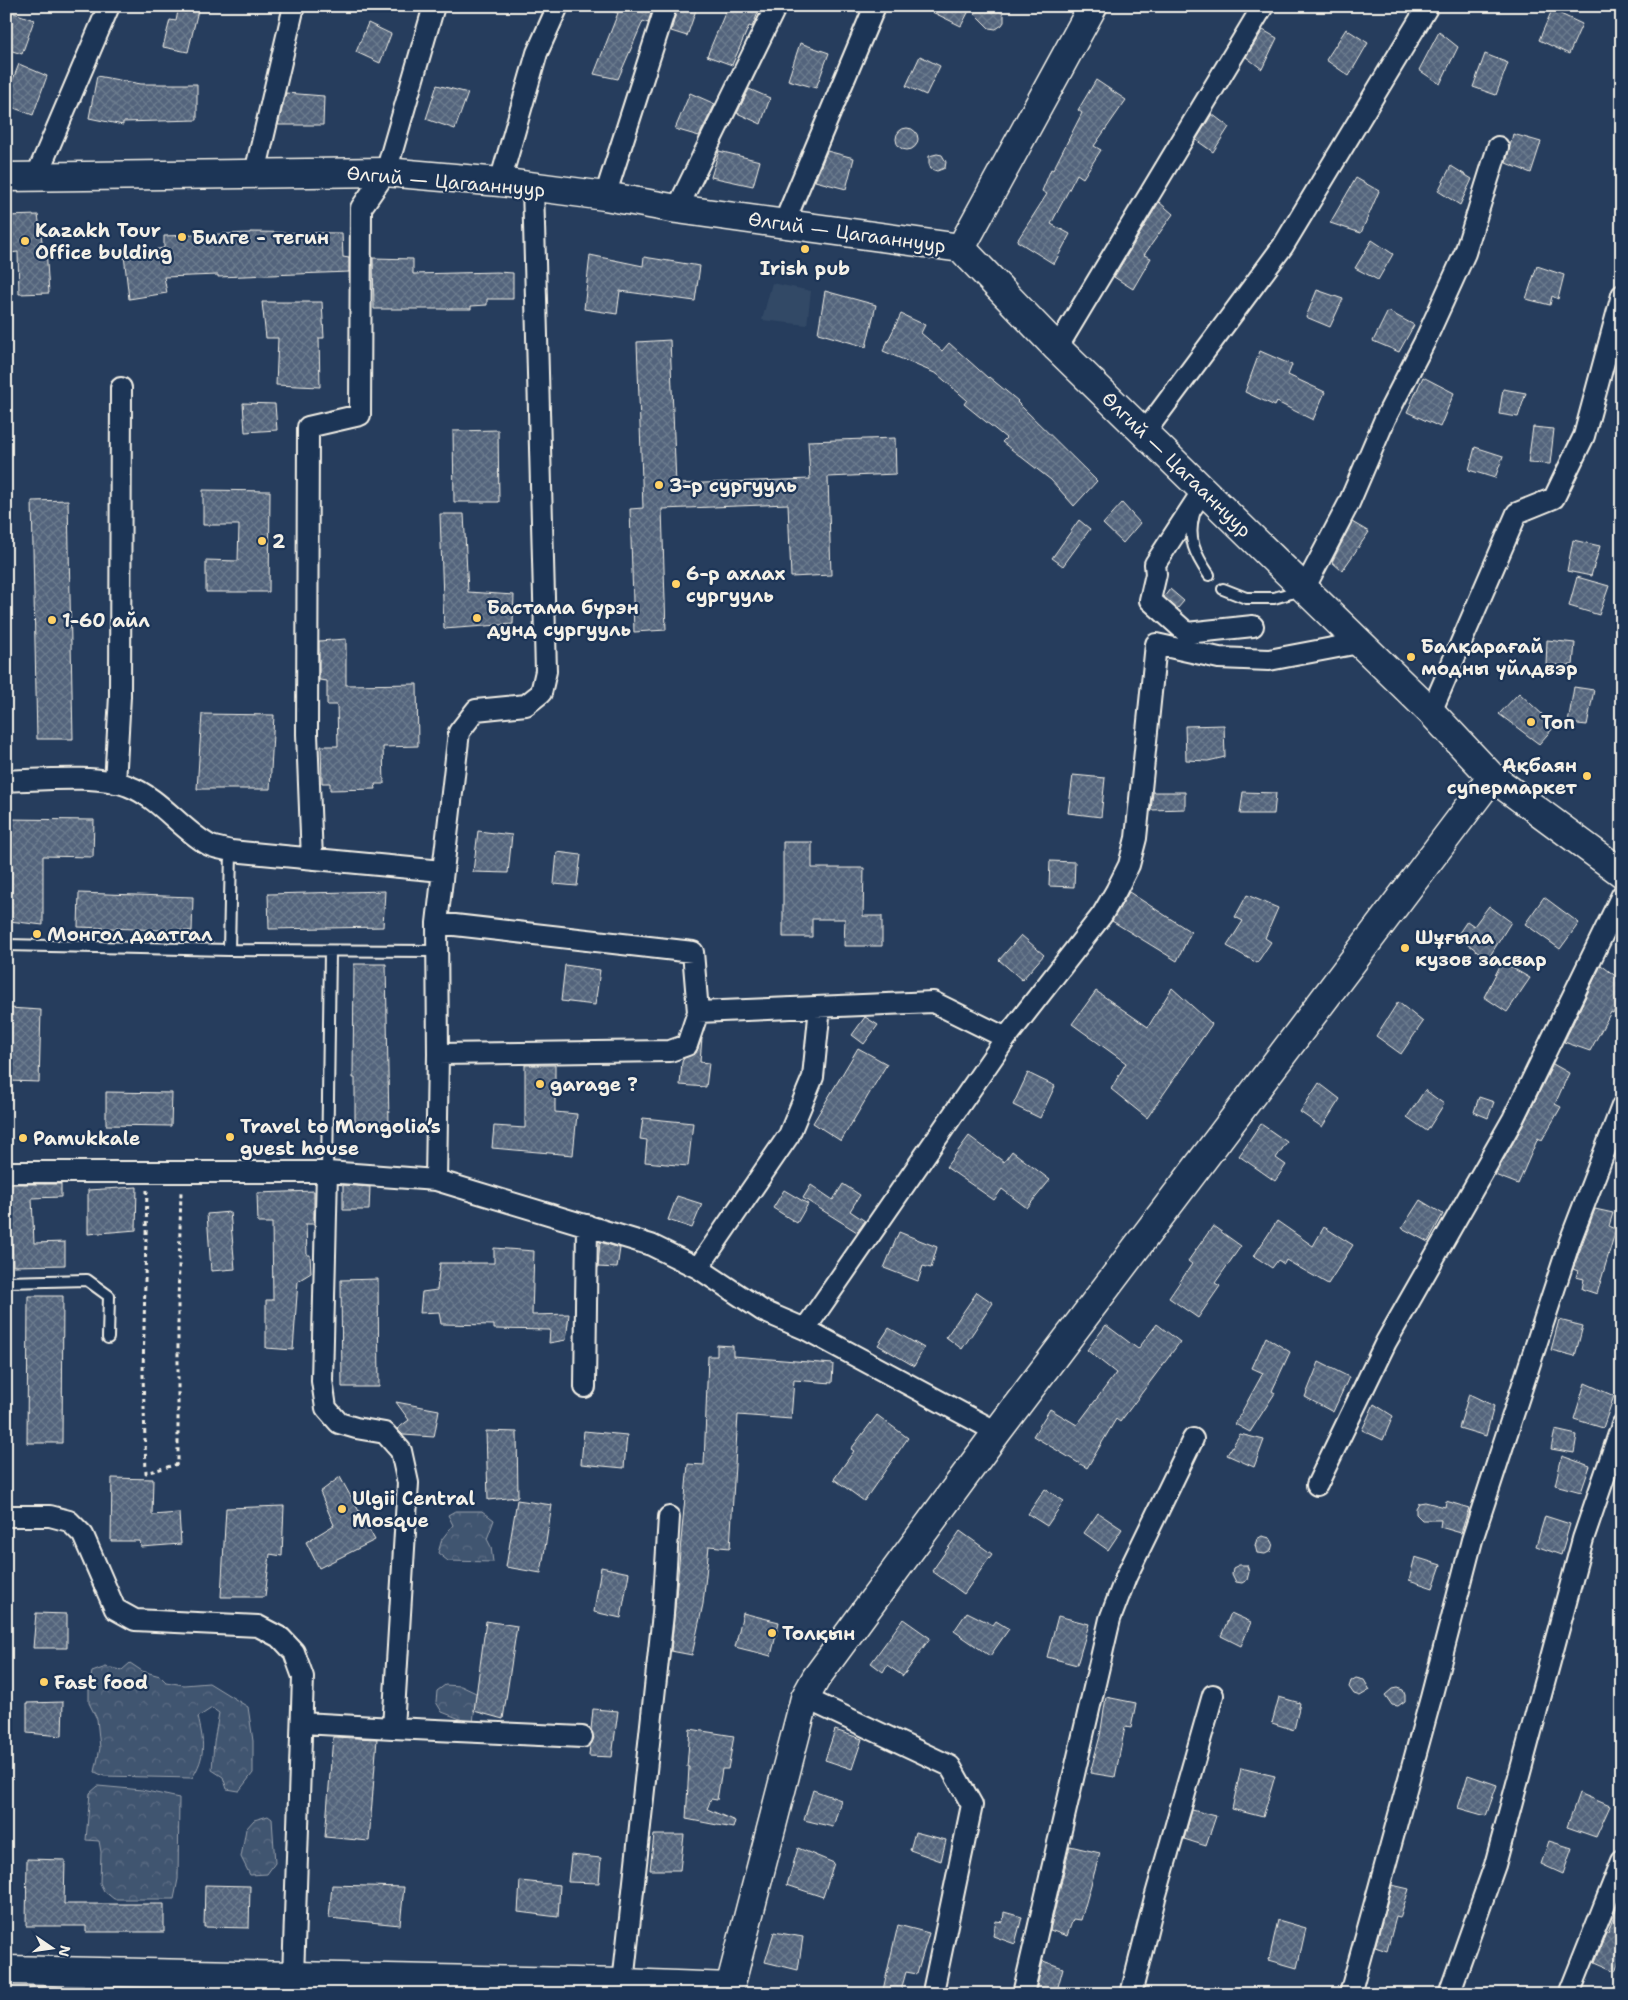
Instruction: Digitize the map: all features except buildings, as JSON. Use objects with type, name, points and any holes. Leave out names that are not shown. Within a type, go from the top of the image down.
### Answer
[{"type":"main road","points":[[961,248],[1093,6]]},
{"type":"main road","name":"Өлгий — Цагааннуур","points":[[6,176],[386,172],[500,182],[605,196],[677,209],[961,248],[1057,348],[1145,432],[1200,492],[1431,712],[1492,777],[1622,872]]},
{"type":"main road","points":[[6,1970],[293,1978],[623,1983],[730,1990],[805,1698],[816,1678],[997,1432],[1492,777]]},
{"type":"street","points":[[36,177],[109,6]]},
{"type":"street","points":[[255,173],[294,6]]},
{"type":"street","points":[[312,859],[308,734],[308,427],[360,415],[361,208],[386,172],[434,6]]},
{"type":"street","points":[[500,182],[537,53],[558,6]]},
{"type":"street","points":[[605,196],[666,6]]},
{"type":"street","points":[[677,209],[776,6]]},
{"type":"street","points":[[784,223],[876,6]]},
{"type":"street","points":[[1057,348],[1263,6]]},
{"type":"street","points":[[1145,432],[1283,246],[1428,6]]},
{"type":"street","points":[[1304,589],[1349,503],[1385,419],[1424,343],[1465,253],[1498,147]]},
{"type":"street","points":[[436,1180],[438,1054],[437,923],[459,732],[476,710],[526,705],[541,693],[546,671],[533,187]]},
{"type":"street","points":[[1431,712],[1517,513],[1554,498],[1584,436],[1622,295]]},
{"type":"street","points":[[115,783],[120,696],[121,388]]},
{"type":"street","points":[[1200,492],[1155,564],[1156,574],[1150,600],[1187,633],[1253,626]]},
{"type":"street","points":[[805,1329],[1006,1038],[1102,915],[1129,865],[1136,838],[1156,644],[1219,658],[1269,660],[1359,643]]},
{"type":"street","points":[[6,781],[98,780],[128,786],[156,802],[189,832],[210,846],[231,851],[442,872]]},
{"type":"street","points":[[1317,1484],[1386,1342],[1513,1119],[1622,895]]},
{"type":"street","points":[[437,923],[693,952],[698,1012],[687,1045],[670,1051],[438,1054]]},
{"type":"street","points":[[698,1012],[933,1002],[1006,1038]]},
{"type":"street","points":[[698,1268],[789,1135],[813,1077],[820,1007]]},
{"type":"street","points":[[1350,1994],[1472,1540],[1570,1241],[1622,1106]]},
{"type":"street","points":[[6,1172],[326,1172],[436,1180],[651,1245],[698,1268],[763,1311],[805,1329],[997,1432]]},
{"type":"street","points":[[326,1172],[322,1381],[326,1408],[339,1423],[385,1433],[401,1452],[408,1483],[393,1728]]},
{"type":"street","points":[[586,1387],[587,1225]]},
{"type":"street","points":[[1449,1994],[1495,1865],[1582,1538],[1622,1425]]},
{"type":"street","points":[[1023,1994],[1110,1619],[1126,1576],[1193,1439]]},
{"type":"street","points":[[6,1516],[50,1516],[69,1522],[83,1535],[115,1609],[135,1620],[258,1626],[281,1638],[294,1652],[303,1677],[303,1723],[293,1978]]},
{"type":"street","points":[[623,1983],[663,1614],[669,1517]]},
{"type":"street","points":[[1130,1994],[1155,1898],[1213,1695]]},
{"type":"street","points":[[805,1698],[950,1766],[972,1805],[934,1987]]},
{"type":"street","points":[[303,1723],[582,1737]]},
{"type":"street","points":[[1569,1994],[1622,1861]]},
{"type":"lane","points":[[1200,492],[1190,526],[1194,553],[1209,575]]},
{"type":"lane","points":[[1223,589],[1246,598],[1274,598],[1304,589]]},
{"type":"lane","points":[[229,950],[231,851]]},
{"type":"lane","points":[[6,945],[229,950],[437,951]]},
{"type":"lane","points":[[326,1172],[330,951]]},
{"type":"lane","points":[[6,1282],[87,1280],[109,1296],[108,1338]]},
{"type":"path","points":[[148,1172],[143,1374],[146,1473],[178,1464],[178,1304],[181,1172]]},
{"type":"shaded area","points":[[772,283],[811,291],[807,325],[762,320]]},
{"type":"green space","points":[[455,1511],[482,1511],[494,1520],[487,1539],[491,1547],[493,1562],[448,1561],[438,1553],[442,1539],[453,1525],[448,1515]]},
{"type":"green space","points":[[130,1663],[142,1671],[160,1676],[166,1682],[184,1685],[209,1683],[248,1707],[253,1741],[253,1773],[239,1791],[227,1789],[223,1777],[212,1770],[219,1713],[212,1708],[198,1717],[202,1734],[202,1756],[192,1778],[104,1776],[95,1772],[100,1748],[97,1719],[89,1703],[89,1686],[92,1672],[106,1667],[122,1670]]},
{"type":"green space","points":[[445,1685],[461,1686],[476,1693],[473,1724],[442,1712],[436,1702],[437,1691]]},
{"type":"green space","points":[[98,1786],[142,1790],[179,1798],[178,1879],[174,1899],[114,1899],[104,1891],[100,1883],[101,1852],[99,1841],[86,1840],[90,1793]]},
{"type":"green space","points":[[268,1816],[272,1819],[275,1863],[267,1874],[250,1875],[241,1857],[246,1829],[254,1820]]},
{"type":"place","name":"Билге - тегин","points":[[182,237]]},
{"type":"place","name":"Kazakh Tour Office bulding","points":[[25,241]]},
{"type":"place","name":"Irish pub","points":[[805,249]]},
{"type":"place","name":"3-р сургууль","points":[[659,485]]},
{"type":"place","name":"2","points":[[262,541]]},
{"type":"place","name":"6-р ахлах сургууль","points":[[676,584]]},
{"type":"place","name":"Бастама бүрэн дунд сургууль","points":[[477,618]]},
{"type":"place","name":"1-60 айл","points":[[52,620]]},
{"type":"place","name":"Балқарағай модны үйлдвэр","points":[[1411,657]]},
{"type":"place","name":"Топ","points":[[1531,722]]},
{"type":"place","name":"Ақбаян супермаркет","points":[[1587,776]]},
{"type":"place","name":"Монгол даатгал","points":[[37,934]]},
{"type":"place","name":"Шұғыла кузов засвар","points":[[1405,948]]},
{"type":"place","name":"garage ?","points":[[540,1084]]},
{"type":"place","name":"Travel to Mongolia’s guest house","points":[[230,1137]]},
{"type":"place","name":"Pamukkale","points":[[23,1138]]},
{"type":"place","name":"Ulgii Central Mosque","points":[[342,1509]]},
{"type":"place","name":"Толқын","points":[[772,1633]]},
{"type":"place","name":"Fast food","points":[[44,1682]]}]
